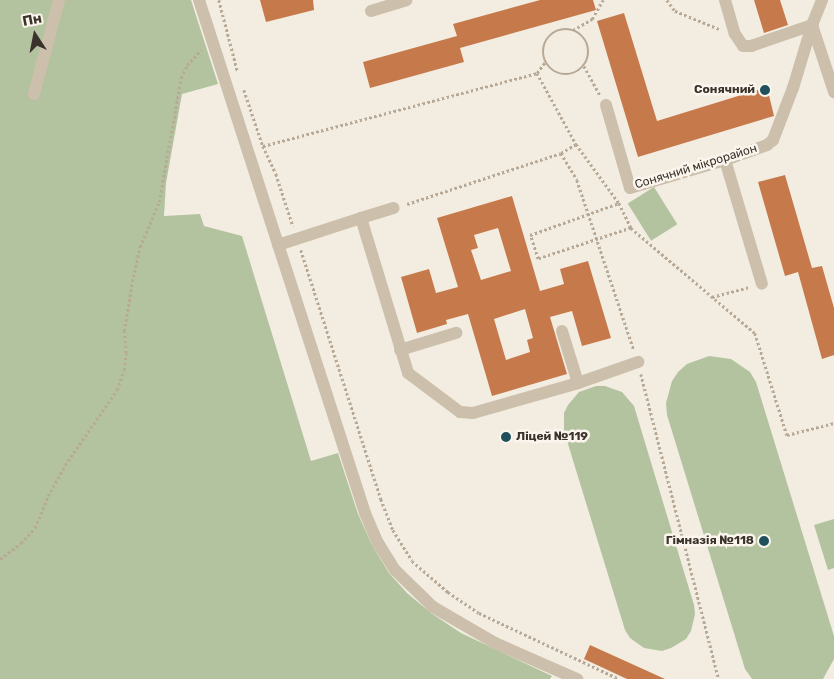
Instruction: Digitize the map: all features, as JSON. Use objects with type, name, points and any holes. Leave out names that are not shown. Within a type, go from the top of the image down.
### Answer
[{"type":"street","points":[[34,94],[59,0]]},
{"type":"street","points":[[199,0],[365,513],[378,544],[395,570],[433,607],[465,628],[557,675],[577,679]]},
{"type":"street","points":[[371,11],[406,0]]},
{"type":"street","points":[[725,0],[735,34],[742,46],[751,46],[812,25],[834,92]]},
{"type":"street","name":"Сонячний мікрорайон","points":[[606,105],[630,188],[725,160],[767,145],[773,140],[794,88],[812,25],[822,0]]},
{"type":"street","points":[[725,160],[762,284]]},
{"type":"street","points":[[278,245],[394,208]]},
{"type":"street","points":[[361,218],[408,373],[460,412],[467,414],[578,383],[638,362]]},
{"type":"street","points":[[562,331],[578,383]]},
{"type":"street","points":[[400,350],[456,333]]},
{"type":"path","points":[[219,0],[239,75]]},
{"type":"path","points":[[573,30],[585,38],[588,45],[588,60],[584,66],[571,74],[563,74],[550,68],[546,61],[544,54],[547,40],[558,30],[573,30],[592,20],[603,0]]},
{"type":"path","points":[[667,0],[675,11],[735,34]]},
{"type":"path","points":[[0,560],[35,528],[48,496],[65,465],[117,390],[124,370],[126,353],[124,331],[133,278],[140,247],[159,202],[181,78],[194,55],[212,41]]},
{"type":"path","points":[[247,150],[537,73],[546,61]]},
{"type":"path","points":[[584,66],[606,105]]},
{"type":"path","points":[[537,73],[576,144],[620,203],[631,228],[755,333],[787,435],[834,423]]},
{"type":"path","points":[[242,84],[263,146],[276,174],[381,499],[393,530],[412,561],[448,592],[479,613],[619,679]]},
{"type":"path","points":[[394,208],[561,153],[576,144]]},
{"type":"path","points":[[561,153],[577,180],[638,362],[719,679]]},
{"type":"path","points":[[620,203],[530,235],[538,259],[631,228]]},
{"type":"path","points":[[712,297],[762,284]]},
{"type":"green space","points":[[0,0],[191,0],[218,84],[182,94],[166,183],[164,216],[200,214],[204,226],[242,236],[311,461],[338,453],[358,514],[372,545],[389,573],[407,593],[431,613],[461,633],[552,676],[550,679],[0,679]]},
{"type":"green space","points":[[654,187],[677,224],[651,241],[628,203]]},
{"type":"green space","name":"Гімназія №118","points":[[709,356],[731,359],[750,372],[756,382],[834,636],[834,659],[823,679],[752,679],[745,669],[667,415],[666,403],[672,381],[678,372],[687,364]]},
{"type":"green space","points":[[596,386],[605,386],[622,392],[634,406],[694,605],[695,614],[691,631],[686,639],[662,651],[644,648],[630,638],[625,630],[564,431],[564,413],[568,405],[579,392]]},
{"type":"green space","points":[[834,519],[834,568],[828,570],[814,525]]},
{"type":"building","points":[[260,0],[313,0],[314,10],[266,22]]},
{"type":"building","points":[[540,0],[593,0],[596,10],[460,48],[464,62],[370,88],[363,62],[457,36],[453,24]]},
{"type":"building","points":[[754,0],[780,0],[788,25],[764,33]]},
{"type":"building","points":[[624,13],[657,121],[767,87],[774,116],[638,157],[597,21]]},
{"type":"building","points":[[785,175],[812,268],[822,266],[834,308],[834,355],[822,359],[798,272],[785,276],[758,182]]},
{"type":"building","points":[[512,196],[540,291],[564,284],[560,269],[588,261],[611,338],[582,346],[572,311],[550,317],[567,374],[492,396],[468,314],[446,320],[447,324],[417,333],[401,277],[429,269],[436,293],[458,287],[437,218]],"holes":[[[498,228],[511,271],[481,280],[471,250],[478,248],[474,235]],[[525,309],[533,338],[527,340],[530,352],[506,360],[494,319]]]},
{"type":"building","points":[[590,645],[665,679],[627,679],[584,659]]},
{"type":"place","name":"Сонячний","points":[[765,90]]},
{"type":"place","name":"Ліцей №119","points":[[506,437]]},
{"type":"place","name":"Гімназія №118","points":[[764,541]]}]
